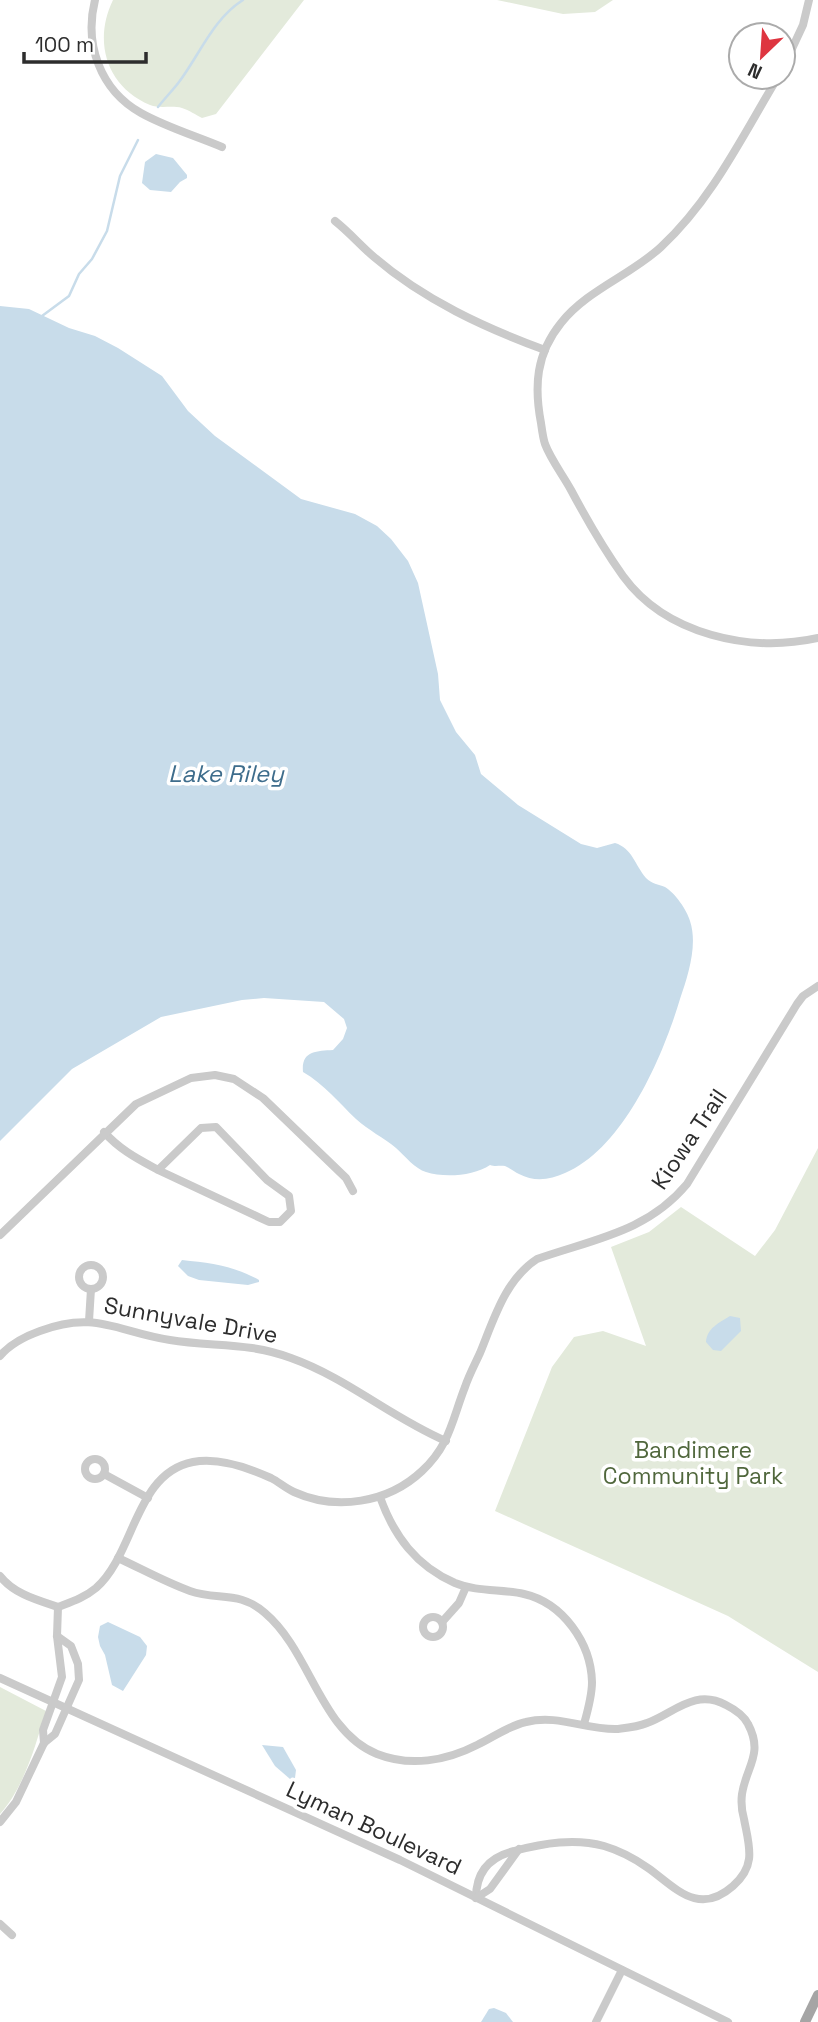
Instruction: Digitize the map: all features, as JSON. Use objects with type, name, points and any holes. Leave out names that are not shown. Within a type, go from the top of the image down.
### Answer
[{"type":"main road","points":[[805,2022],[818,1995]]},
{"type":"street","points":[[95,0],[90,32],[93,50],[103,76],[122,100],[141,113],[222,147]]},
{"type":"street","points":[[797,38],[809,0]]},
{"type":"street","points":[[770,91],[712,188],[684,222],[661,247],[561,323],[540,361],[535,394],[545,444],[597,538],[625,579],[648,603],[676,622],[731,639],[762,645],[793,644],[818,638]]},
{"type":"street","points":[[335,221],[355,236],[373,256],[432,298],[511,338],[545,350]]},
{"type":"street","name":"Kiowa Trail","points":[[380,1497],[403,1486],[422,1471],[446,1441],[497,1311],[513,1280],[523,1268],[537,1259],[638,1225],[673,1201],[687,1184],[797,1004],[818,985]]},
{"type":"street","points":[[0,1235],[136,1104],[191,1078],[215,1075],[234,1079],[270,1104],[346,1178],[353,1191]]},
{"type":"street","points":[[104,1132],[125,1152],[158,1170],[268,1222],[280,1222],[291,1211],[289,1196],[267,1180],[216,1127],[201,1128],[158,1170]]},
{"type":"street","points":[[89,1321],[91,1289]]},
{"type":"street","name":"Sunnyvale Drive","points":[[0,1356],[27,1336],[61,1323],[89,1321],[171,1340],[238,1345],[290,1357],[355,1388],[415,1428],[446,1441]]},
{"type":"street","points":[[0,1576],[21,1594],[58,1607],[82,1598],[98,1587],[118,1558],[148,1498],[168,1471],[194,1461],[227,1463],[246,1468],[271,1478],[294,1492],[327,1502],[380,1497],[395,1532],[407,1549],[437,1574],[466,1587],[528,1594],[563,1615],[579,1636],[587,1653],[592,1681],[584,1724]]},
{"type":"street","points":[[104,1474],[148,1498]]},
{"type":"street","points":[[118,1558],[194,1593],[241,1599],[254,1604],[283,1633],[304,1663],[340,1728],[359,1746],[379,1755],[423,1762],[450,1757],[507,1728],[549,1718],[604,1729],[620,1729],[646,1724],[688,1701],[701,1699],[718,1701],[732,1708],[747,1721],[755,1741],[754,1758],[742,1795],[750,1860],[736,1883],[724,1894],[706,1899],[686,1897],[627,1854],[585,1842],[554,1843],[499,1854],[476,1883],[476,1898]]},
{"type":"street","points":[[442,1622],[459,1603],[466,1587]]},
{"type":"street","points":[[44,1743],[43,1730],[62,1678],[57,1636],[58,1607]]},
{"type":"street","points":[[0,1822],[16,1802],[44,1743],[55,1734],[79,1680],[78,1664],[71,1646],[57,1636]]},
{"type":"street","name":"Lyman Boulevard","points":[[0,1678],[400,1860],[728,2022]]},
{"type":"street","points":[[476,1898],[490,1889],[519,1849]]},
{"type":"street","points":[[0,1924],[12,1935]]},
{"type":"street","points":[[596,2022],[622,1970]]},
{"type":"green space","points":[[113,0],[304,0],[216,114],[202,118],[182,108],[150,105],[123,86],[114,74],[104,46],[104,31]]},
{"type":"green space","points":[[497,0],[613,0],[595,12],[563,14]]},
{"type":"green space","name":"Bandimere Community Park","points":[[818,1148],[818,1672],[728,1616],[495,1511],[552,1367],[574,1337],[603,1331],[646,1346],[611,1247],[649,1232],[681,1207],[755,1256],[775,1230]]},
{"type":"green space","points":[[0,1687],[46,1711],[23,1778],[0,1814]]},
{"type":"water","points":[[156,154],[173,158],[187,175],[171,192],[150,190],[142,183],[145,162]]},
{"type":"water","name":"Lake Riley","points":[[0,306],[29,309],[118,348],[162,376],[188,411],[215,436],[301,499],[355,514],[377,526],[408,561],[418,583],[438,674],[440,700],[456,732],[475,755],[481,774],[518,805],[581,844],[597,848],[615,843],[621,845],[646,878],[665,887],[680,902],[690,921],[693,940],[691,960],[673,1022],[652,1073],[623,1122],[586,1161],[548,1179],[525,1177],[507,1167],[490,1165],[476,1172],[459,1175],[433,1174],[422,1170],[361,1123],[325,1088],[303,1072],[307,1056],[333,1050],[343,1039],[347,1028],[344,1019],[324,1002],[264,998],[161,1017],[72,1069],[0,1141]]},
{"type":"water","points":[[182,1260],[231,1268],[250,1275],[259,1282],[248,1285],[199,1280],[188,1276],[178,1266]]},
{"type":"water","points":[[730,1316],[740,1318],[741,1331],[721,1351],[713,1350],[706,1342],[709,1333],[714,1326]]},
{"type":"water","points":[[108,1622],[140,1637],[147,1646],[146,1655],[123,1691],[112,1685],[98,1637],[100,1626]]},
{"type":"water","points":[[262,1745],[283,1747],[296,1770],[295,1778],[290,1779],[275,1766]]},
{"type":"water","points":[[494,2008],[506,2013],[513,2022],[481,2022],[489,2009]]},
{"type":"waterway","points":[[158,107],[179,82],[215,27],[243,0]]},
{"type":"waterway","points":[[42,316],[69,296],[79,274],[92,259],[107,231],[120,176],[138,140]]}]
